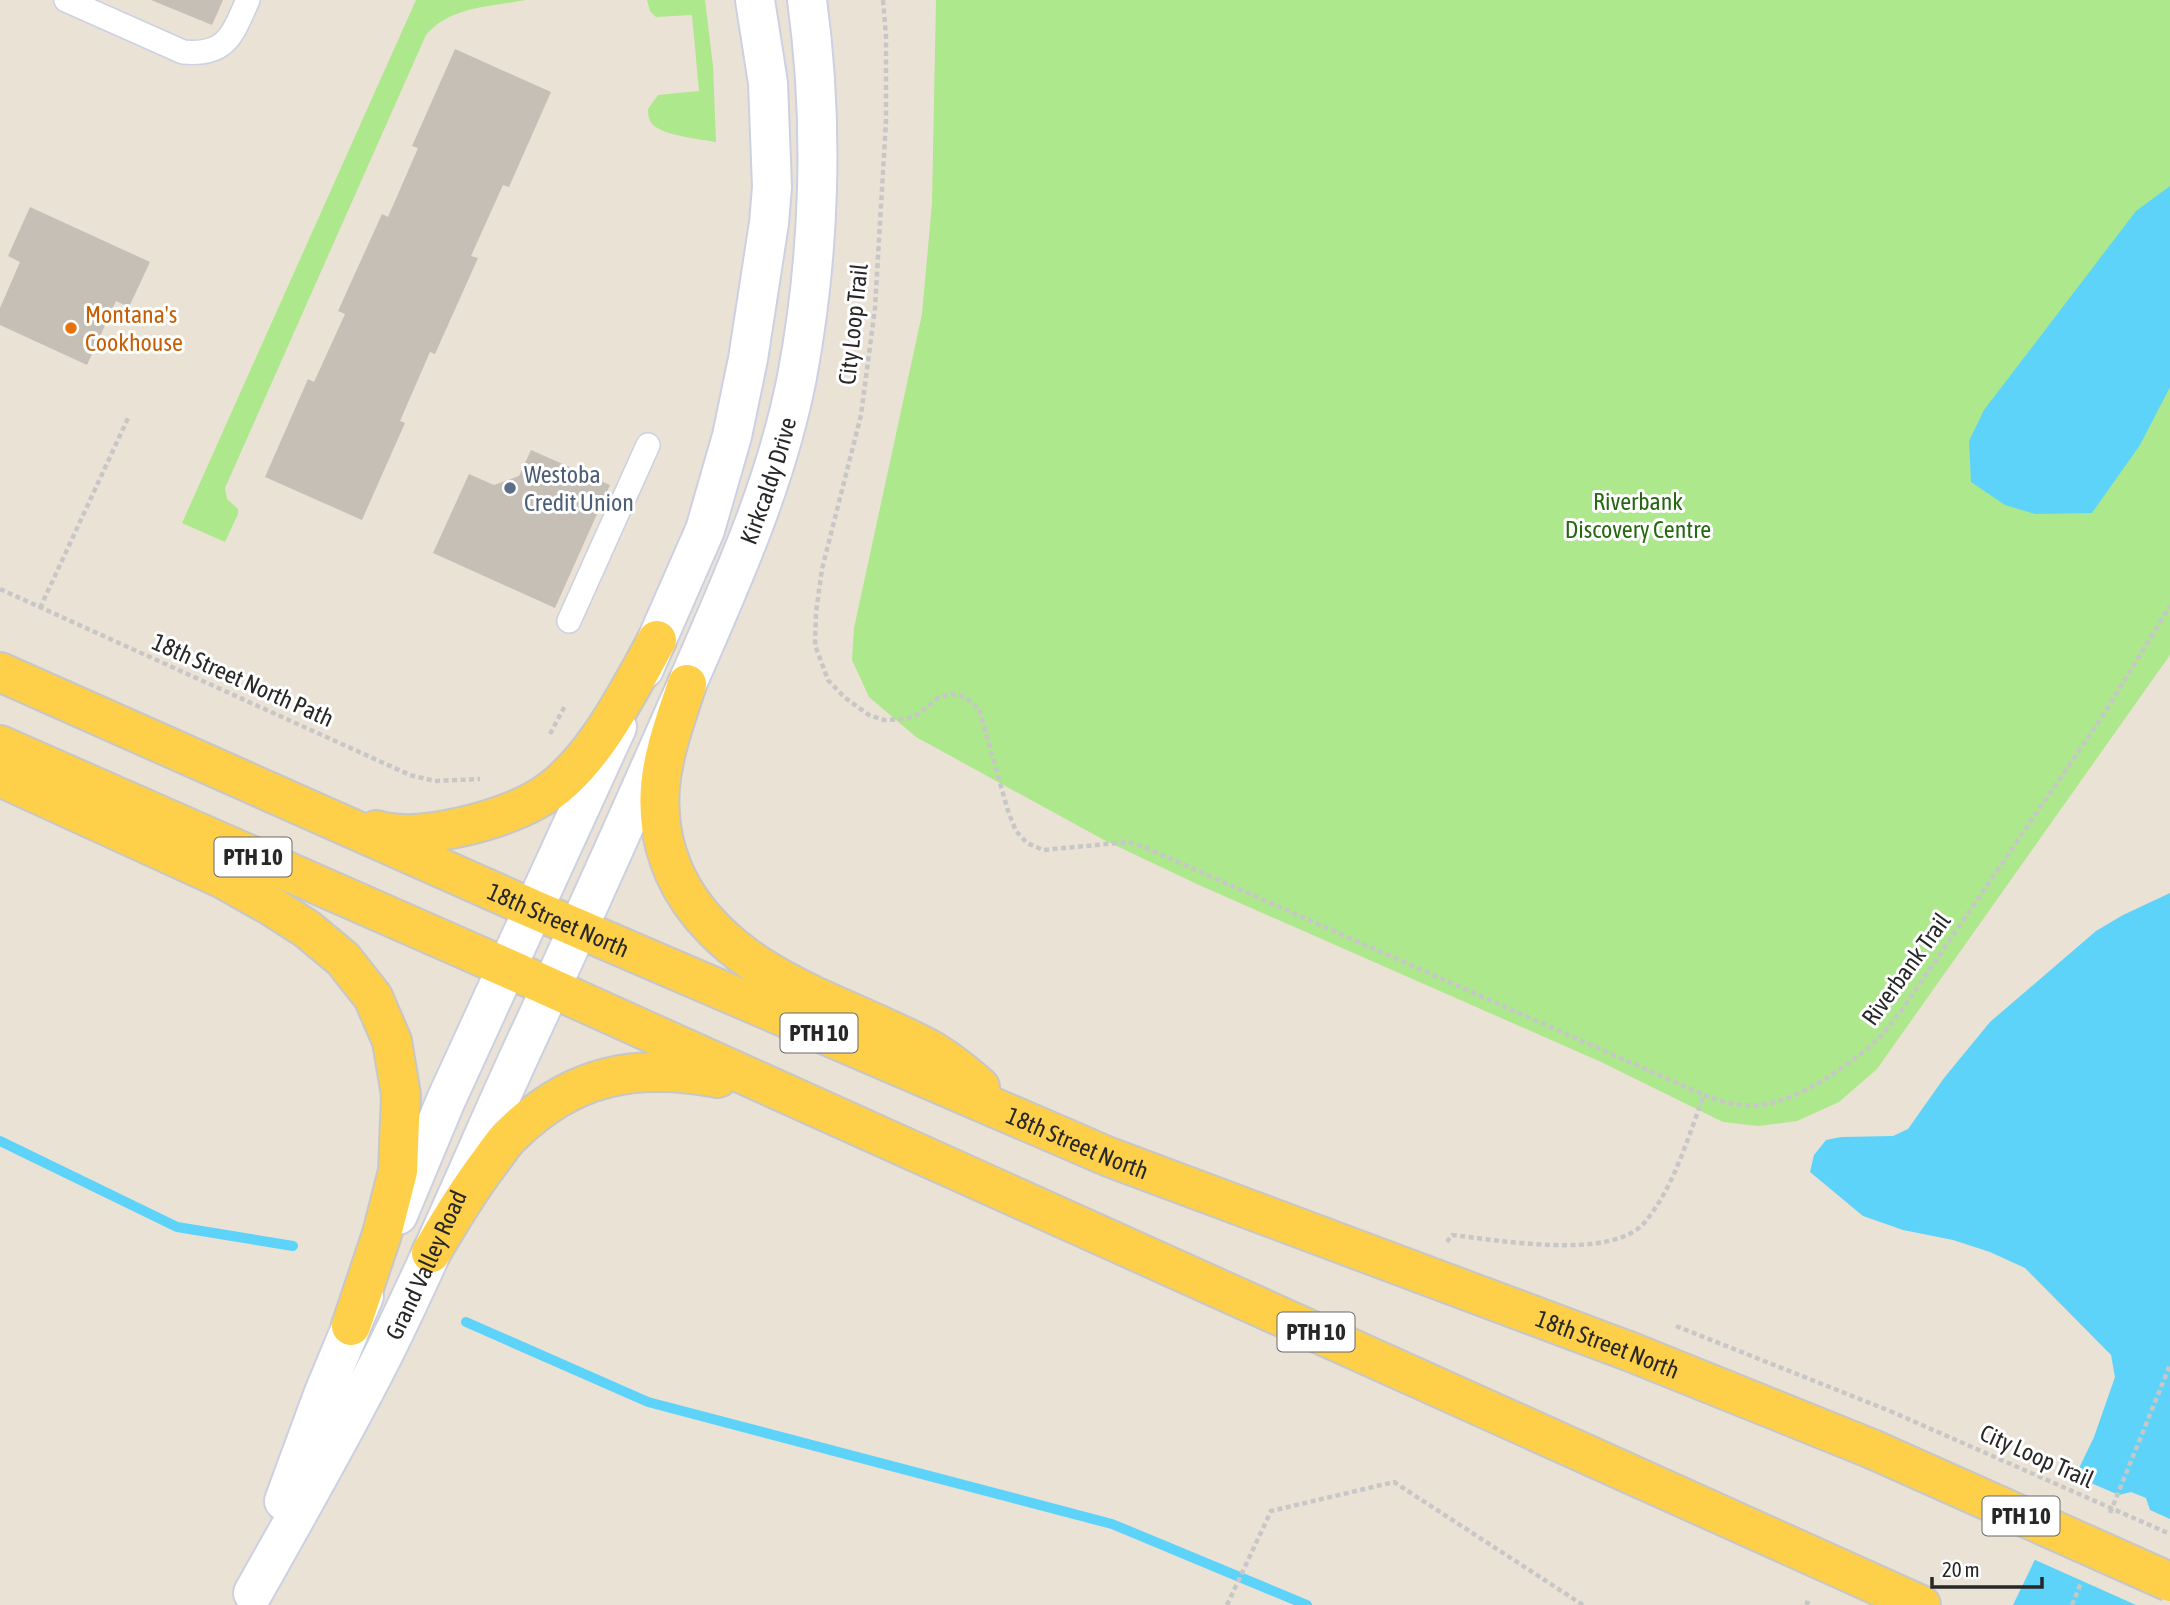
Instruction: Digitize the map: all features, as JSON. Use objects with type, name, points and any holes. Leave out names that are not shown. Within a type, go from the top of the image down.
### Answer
[{"type":"main road","name":"Kirkcaldy Drive","points":[[534,909],[705,530],[732,436],[748,359],[769,223],[772,154],[769,107],[755,0]]},
{"type":"main road","name":"Kirkcaldy Drive","points":[[580,929],[759,514],[797,378],[809,295],[817,151],[813,45],[807,0]]},
{"type":"main road","points":[[813,45],[820,0]]},
{"type":"main road","points":[[298,805],[390,834],[415,834],[488,821],[519,808],[538,799],[567,776],[597,742],[657,640]]},
{"type":"main road","name":"18th Street North","points":[[0,672],[534,909],[1059,1136],[1170,1181],[1631,1352],[1872,1450],[2170,1582]]},
{"type":"main road","points":[[687,684],[666,751],[660,787],[661,824],[666,853],[681,886],[704,920],[736,951],[767,971],[809,994],[928,1049],[1016,1113],[1059,1136]]},
{"type":"main road","name":"PTH 10","points":[[0,745],[506,968],[1921,1605]]},
{"type":"main road","points":[[0,777],[223,879],[271,905],[307,929],[342,959],[373,997],[392,1041],[401,1095],[398,1171],[382,1234],[351,1326]]},
{"type":"main road","name":"Grand Valley Road","points":[[250,1599],[293,1474],[351,1326],[446,1100],[534,909]]},
{"type":"main road","name":"Grand Valley Road","points":[[250,1599],[328,1460],[382,1356],[580,929]]},
{"type":"main road","points":[[431,1253],[469,1190],[510,1135],[548,1103],[579,1086],[612,1076],[654,1070],[740,1082],[808,1104]]},
{"type":"lane","points":[[66,0],[183,52],[201,54],[218,48],[234,31],[248,0]]},
{"type":"lane","points":[[569,621],[648,445]]},
{"type":"path","name":"City Loop Trail","points":[[815,645],[822,569],[861,415],[875,308],[886,121],[886,36],[883,0]]},
{"type":"path","points":[[40,608],[129,416]]},
{"type":"path","name":"18th Street North Path","points":[[0,589],[410,775],[435,781],[486,778]]},
{"type":"path","name":"Riverbank Trail","points":[[815,645],[828,680],[844,697],[869,715],[884,720],[906,719],[917,715],[938,698],[952,694],[965,697],[979,709],[1008,811],[1016,831],[1027,843],[1043,850],[1128,842],[1142,846],[1704,1095],[1724,1103],[1743,1105],[1766,1104],[1794,1096],[1850,1062],[1879,1038],[1902,1010],[2102,718],[2170,606]]},
{"type":"path","points":[[547,739],[566,704]]},
{"type":"path","points":[[1447,1243],[1452,1235],[1546,1246],[1620,1239],[1643,1224],[1662,1198],[1704,1095]]},
{"type":"path","points":[[2108,1517],[2170,1365]]},
{"type":"path","name":"City Loop Trail","points":[[1890,1411],[2170,1534]]},
{"type":"path","points":[[1227,1605],[1271,1511],[1394,1482],[1583,1605]]},
{"type":"path","points":[[2072,1605],[2082,1580]]},
{"type":"path","points":[[1805,1602],[1813,1605]]},
{"type":"green space","points":[[416,0],[526,0],[459,13],[436,25],[426,35],[225,488],[227,499],[238,509],[238,514],[225,542],[182,523]]},
{"type":"green space","points":[[647,0],[705,0],[713,66],[716,142],[666,132],[651,122],[648,109],[658,95],[699,91],[692,15],[656,17],[650,11]]},
{"type":"green space","name":"Riverbank Discovery Centre","points":[[936,0],[2170,0],[2170,655],[1877,1069],[1839,1102],[1797,1121],[1758,1126],[1723,1122],[1601,1062],[1199,885],[1104,840],[916,737],[869,697],[852,660],[854,628],[922,314],[932,203]]},
{"type":"water","points":[[2170,186],[2170,387],[2140,445],[2092,513],[2035,514],[2005,505],[1971,482],[1969,441],[1984,410],[2136,211]]},
{"type":"water","points":[[2170,893],[2170,1605],[2013,1605],[2094,1437],[2115,1377],[2111,1355],[2025,1268],[1990,1252],[1953,1240],[1903,1230],[1863,1216],[1810,1172],[1814,1155],[1826,1140],[1841,1137],[1893,1136],[1908,1129],[1944,1078],[1990,1022],[2096,931]]},
{"type":"pier","points":[[2072,1475],[2119,1495],[2131,1492],[2146,1498],[2150,1510],[2170,1519],[2170,1605],[2136,1605],[2031,1558]]},
{"type":"building","points":[[151,0],[223,0],[212,25]]},
{"type":"building","points":[[455,49],[551,92],[509,187],[503,185],[471,256],[478,258],[435,354],[430,352],[400,421],[405,423],[362,520],[265,477],[308,379],[314,382],[345,314],[338,311],[382,214],[388,217],[418,148],[412,146]]},
{"type":"building","points":[[30,207],[150,262],[129,307],[116,301],[87,365],[0,325],[0,308],[20,262],[8,256]]},
{"type":"building","points":[[531,450],[610,485],[555,608],[433,553],[469,474],[494,485],[519,476]]},
{"type":"waterway","points":[[0,1141],[177,1227],[293,1246]]},
{"type":"waterway","points":[[466,1322],[648,1402],[1112,1524],[1307,1605]]},
{"type":"place","name":"Montana's Cookhouse","points":[[71,328]]},
{"type":"place","name":"Westoba Credit Union","points":[[510,488]]}]
